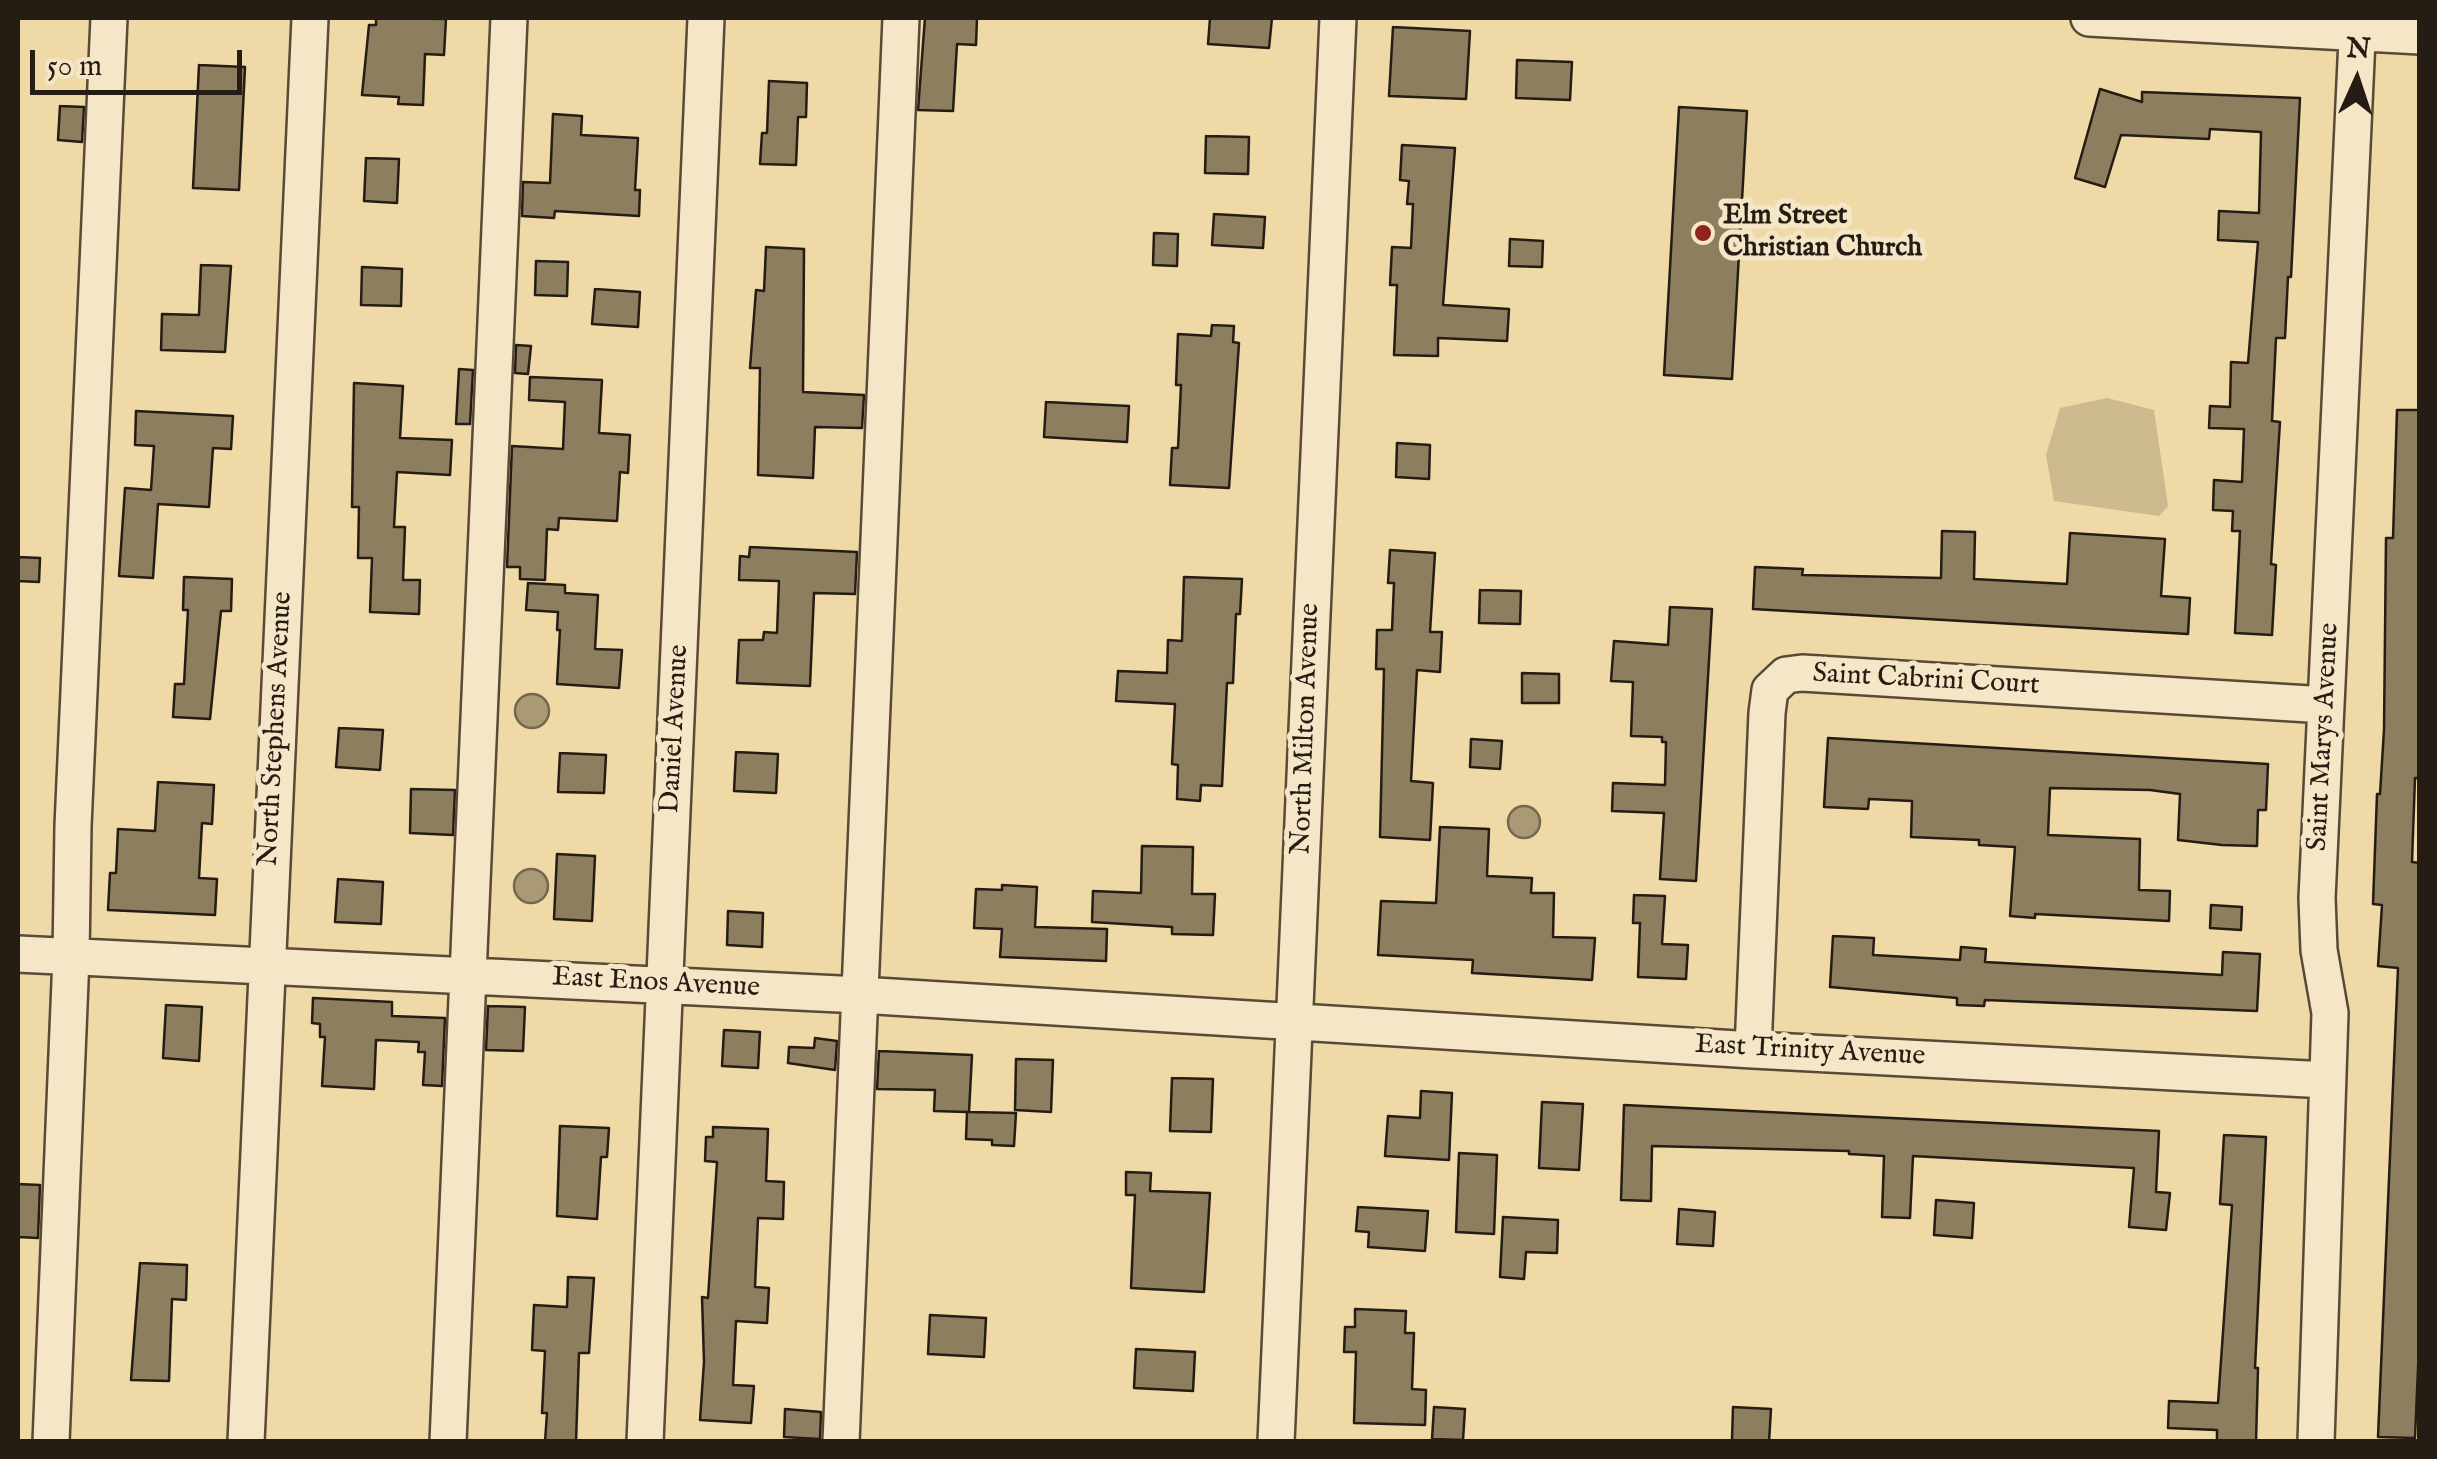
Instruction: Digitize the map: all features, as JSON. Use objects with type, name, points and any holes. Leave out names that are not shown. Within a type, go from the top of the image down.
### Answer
[{"type":"street","points":[[51,1442],[73,826],[109,18]]},
{"type":"street","name":"North Stephens Avenue","points":[[246,1442],[310,18]]},
{"type":"street","points":[[448,1442],[510,18]]},
{"type":"street","name":"Daniel Avenue","points":[[645,1442],[706,18]]},
{"type":"street","points":[[841,1442],[900,18]]},
{"type":"street","name":"North Milton Avenue","points":[[1276,1442],[1338,18]]},
{"type":"street","points":[[2089,18],[2358,25],[2420,36]]},
{"type":"street","name":"Saint Marys Avenue","points":[[2316,1442],[2330,1013],[2319,950],[2317,898],[2358,25]]},
{"type":"street","name":"Saint Cabrini Court","points":[[1754,1050],[1768,713],[1770,690],[1786,676],[1802,672],[2326,705]]},
{"type":"street","name":"East Enos Avenue","points":[[18,954],[468,974],[1294,1021]]},
{"type":"street","name":"East Trinity Avenue","points":[[1294,1021],[2326,1080]]},
{"type":"shaded area","points":[[2107,398],[2154,410],[2168,506],[2159,516],[2054,501],[2046,455],[2060,408]]},
{"type":"shaded area","points":[[532,694],[544,699],[549,711],[544,723],[532,728],[520,723],[515,711],[520,699]]},
{"type":"shaded area","points":[[1524,806],[1535,811],[1540,822],[1535,833],[1524,838],[1513,833],[1508,822],[1513,811]]},
{"type":"shaded area","points":[[531,869],[543,874],[548,886],[543,898],[531,903],[519,898],[514,886],[519,874]]},
{"type":"building","points":[[376,18],[446,19],[444,55],[425,54],[423,105],[398,104],[399,97],[362,95],[369,25],[376,25]]},
{"type":"building","points":[[925,18],[977,18],[976,45],[957,44],[953,111],[918,110]]},
{"type":"building","points":[[1210,18],[1272,18],[1269,48],[1208,44]]},
{"type":"building","points":[[1393,27],[1470,31],[1466,99],[1389,96]]},
{"type":"building","points":[[1517,60],[1572,62],[1570,100],[1516,98]]},
{"type":"building","points":[[199,65],[245,67],[239,190],[193,188]]},
{"type":"building","points":[[769,81],[807,83],[806,117],[798,117],[796,165],[760,164],[762,133],[767,133]]},
{"type":"building","points":[[2100,89],[2142,102],[2142,92],[2300,98],[2285,338],[2276,338],[2272,421],[2280,422],[2271,564],[2276,565],[2272,635],[2235,633],[2240,531],[2232,531],[2233,511],[2213,510],[2214,480],[2242,482],[2244,429],[2209,428],[2210,406],[2230,407],[2231,362],[2248,363],[2258,242],[2218,240],[2219,211],[2259,213],[2261,132],[2210,129],[2209,139],[2121,135],[2105,187],[2075,178]]},
{"type":"building","points":[[60,106],[84,107],[82,142],[58,140]]},
{"type":"building","points":[[1679,107],[1747,111],[1732,379],[1664,375]]},
{"type":"building","points":[[553,114],[582,116],[581,135],[638,138],[635,190],[640,190],[639,216],[555,211],[554,218],[522,216],[523,182],[550,183]]},
{"type":"building","points":[[1206,136],[1249,137],[1248,174],[1205,173]]},
{"type":"building","points":[[1402,145],[1455,148],[1443,305],[1509,309],[1507,341],[1438,338],[1438,356],[1394,355],[1397,285],[1390,285],[1392,247],[1411,248],[1413,204],[1407,204],[1409,181],[1400,180]]},
{"type":"building","points":[[366,158],[399,159],[397,203],[364,201]]},
{"type":"building","points":[[1214,214],[1265,217],[1263,248],[1212,245]]},
{"type":"building","points":[[1154,233],[1178,234],[1177,266],[1153,265]]},
{"type":"building","points":[[1510,239],[1543,241],[1542,267],[1509,266]]},
{"type":"building","points":[[766,247],[804,249],[803,392],[864,395],[862,428],[815,427],[813,478],[758,475],[760,368],[750,368],[756,290],[764,291]]},
{"type":"building","points":[[536,261],[568,262],[567,296],[535,295]]},
{"type":"building","points":[[201,265],[231,266],[225,352],[161,350],[162,314],[199,315]]},
{"type":"building","points":[[362,267],[402,269],[401,306],[361,305]]},
{"type":"building","points":[[595,289],[640,292],[638,327],[592,324]]},
{"type":"building","points":[[1212,325],[1234,326],[1233,342],[1239,343],[1229,488],[1170,485],[1172,448],[1178,448],[1178,334],[1211,336]]},
{"type":"building","points":[[516,345],[531,346],[528,374],[515,373]]},
{"type":"building","points":[[459,369],[473,370],[470,424],[456,424]]},
{"type":"building","points":[[530,377],[602,380],[599,433],[630,435],[628,473],[620,472],[617,521],[559,518],[558,530],[547,529],[545,580],[520,579],[520,567],[507,567],[512,446],[563,449],[565,402],[529,400]]},
{"type":"building","points":[[354,383],[403,386],[400,438],[452,440],[450,475],[397,472],[394,527],[405,527],[403,580],[420,580],[419,614],[370,612],[372,558],[358,558],[359,507],[352,507]]},
{"type":"building","points":[[1046,402],[1129,406],[1127,442],[1044,437]]},
{"type":"building","points":[[2397,410],[2420,410],[2420,765],[2419,778],[2415,778],[2412,862],[2420,863],[2420,1323],[2415,1438],[2378,1437],[2398,968],[2378,966],[2382,905],[2373,904],[2384,730],[2386,538],[2393,538]]},
{"type":"building","points":[[136,411],[233,416],[231,449],[213,448],[209,507],[158,504],[153,578],[119,576],[125,488],[151,490],[154,446],[135,445]]},
{"type":"building","points":[[1397,443],[1430,445],[1429,479],[1396,477]]},
{"type":"building","points":[[1942,531],[1975,532],[1974,579],[2067,584],[2070,533],[2165,539],[2161,596],[2190,598],[2188,634],[1753,609],[1755,567],[1803,569],[1802,575],[1941,578]]},
{"type":"building","points":[[750,547],[857,552],[855,594],[814,593],[810,686],[737,683],[739,640],[763,640],[764,632],[777,633],[779,581],[739,580],[740,556],[749,557]]},
{"type":"building","points":[[1390,550],[1435,553],[1430,632],[1442,632],[1440,672],[1417,670],[1411,781],[1433,783],[1430,840],[1380,837],[1384,669],[1376,669],[1377,630],[1392,630],[1394,583],[1388,583]]},
{"type":"building","points":[[18,557],[40,558],[39,582],[18,581]]},
{"type":"building","points":[[184,577],[232,579],[231,611],[221,611],[210,719],[173,717],[175,684],[184,684],[188,610],[183,610]]},
{"type":"building","points":[[1184,577],[1242,579],[1233,683],[1227,683],[1222,786],[1201,785],[1200,801],[1177,799],[1178,765],[1172,764],[1175,704],[1116,701],[1118,671],[1167,673],[1168,640],[1182,641]]},
{"type":"building","points":[[528,583],[565,585],[565,593],[598,595],[595,649],[622,650],[619,688],[557,684],[558,612],[526,610]]},
{"type":"building","points":[[1480,590],[1521,591],[1520,624],[1479,623]]},
{"type":"building","points":[[1670,607],[1712,609],[1696,881],[1660,879],[1664,813],[1612,811],[1613,783],[1665,785],[1666,742],[1662,742],[1662,737],[1631,736],[1633,682],[1611,681],[1614,641],[1668,645]]},
{"type":"building","points":[[1522,673],[1559,674],[1559,703],[1522,703]]},
{"type":"building","points":[[339,728],[383,730],[380,770],[336,767]]},
{"type":"building","points":[[1828,738],[2268,764],[2266,810],[2258,810],[2257,846],[2222,845],[2178,840],[2180,794],[2050,788],[2048,835],[2140,839],[2139,890],[2170,891],[2169,921],[2010,916],[2015,847],[1979,845],[1979,840],[1911,837],[1912,801],[1869,799],[1868,809],[1824,807]]},
{"type":"building","points":[[1471,739],[1502,741],[1500,769],[1470,767]]},
{"type":"building","points":[[736,752],[778,754],[776,793],[734,791]]},
{"type":"building","points":[[560,753],[606,755],[604,793],[558,792]]},
{"type":"building","points":[[158,782],[214,785],[212,824],[202,823],[199,878],[217,879],[215,915],[108,910],[110,873],[116,873],[118,829],[155,831]]},
{"type":"building","points":[[411,789],[455,790],[453,835],[410,833]]},
{"type":"building","points":[[1440,827],[1489,829],[1487,876],[1532,878],[1531,893],[1554,893],[1553,937],[1595,938],[1592,980],[1472,973],[1473,960],[1378,955],[1381,901],[1436,903]]},
{"type":"building","points":[[1142,846],[1193,847],[1192,894],[1215,894],[1213,935],[1172,934],[1172,927],[1092,922],[1093,891],[1141,893]]},
{"type":"building","points":[[557,854],[595,856],[592,921],[554,919]]},
{"type":"building","points":[[338,879],[383,882],[381,924],[335,922]]},
{"type":"building","points":[[1002,885],[1037,887],[1035,927],[1107,929],[1106,961],[1000,957],[1002,929],[974,928],[976,889],[1002,890]]},
{"type":"building","points":[[1634,895],[1665,896],[1662,944],[1688,945],[1686,979],[1638,977],[1640,923],[1633,923]]},
{"type":"building","points":[[2211,905],[2242,907],[2241,930],[2210,928]]},
{"type":"building","points":[[728,911],[763,913],[762,947],[727,945]]},
{"type":"building","points":[[1833,936],[1874,938],[1873,955],[1960,960],[1961,947],[1986,949],[1985,962],[2222,975],[2223,952],[2260,954],[2257,1011],[1985,1000],[1984,1006],[1957,1005],[1957,998],[1830,987]]},
{"type":"building","points":[[313,998],[392,1002],[392,1016],[445,1018],[442,1086],[423,1085],[425,1052],[418,1052],[419,1042],[376,1040],[374,1089],[322,1086],[325,1037],[320,1037],[320,1024],[312,1023]]},
{"type":"building","points":[[166,1005],[202,1007],[199,1061],[163,1058]]},
{"type":"building","points":[[488,1006],[525,1007],[523,1051],[486,1050]]},
{"type":"building","points":[[724,1030],[760,1032],[758,1068],[722,1066]]},
{"type":"building","points":[[815,1038],[837,1041],[835,1070],[788,1063],[789,1047],[814,1048]]},
{"type":"building","points":[[879,1051],[972,1055],[969,1112],[1016,1113],[1014,1146],[966,1139],[967,1112],[934,1111],[935,1090],[877,1089]]},
{"type":"building","points":[[1016,1059],[1053,1060],[1051,1112],[1015,1110]]},
{"type":"building","points":[[1172,1078],[1213,1079],[1211,1132],[1170,1131]]},
{"type":"building","points":[[1421,1091],[1452,1093],[1449,1160],[1385,1156],[1388,1116],[1420,1118]]},
{"type":"building","points":[[1542,1102],[1583,1104],[1579,1170],[1539,1168]]},
{"type":"building","points":[[1624,1105],[2159,1131],[2156,1192],[2170,1193],[2166,1230],[2129,1227],[2134,1168],[1913,1156],[1910,1218],[1882,1217],[1884,1156],[1849,1151],[1652,1146],[1651,1201],[1621,1200]]},
{"type":"building","points":[[560,1126],[609,1128],[607,1157],[601,1157],[597,1219],[557,1216]]},
{"type":"building","points":[[713,1127],[768,1129],[766,1181],[784,1182],[783,1219],[758,1218],[755,1287],[769,1288],[767,1323],[736,1321],[733,1385],[754,1386],[751,1423],[700,1420],[704,1362],[702,1297],[708,1298],[717,1162],[705,1161],[706,1137],[713,1137]]},
{"type":"building","points":[[2224,1135],[2266,1137],[2255,1368],[2256,1442],[2217,1442],[2217,1430],[2168,1428],[2169,1401],[2218,1403],[2232,1205],[2220,1204]]},
{"type":"building","points":[[1459,1153],[1497,1155],[1494,1234],[1456,1232]]},
{"type":"building","points":[[1126,1172],[1151,1173],[1150,1191],[1210,1193],[1204,1292],[1131,1288],[1135,1195],[1126,1195]]},
{"type":"building","points":[[18,1184],[40,1185],[38,1238],[18,1237]]},
{"type":"building","points":[[1936,1200],[1974,1203],[1972,1238],[1934,1235]]},
{"type":"building","points":[[1358,1207],[1428,1211],[1425,1251],[1368,1247],[1369,1232],[1356,1231]]},
{"type":"building","points":[[1679,1209],[1715,1212],[1713,1246],[1677,1244]]},
{"type":"building","points":[[1503,1217],[1558,1220],[1557,1253],[1526,1252],[1524,1279],[1500,1277]]},
{"type":"building","points":[[140,1263],[187,1265],[186,1300],[172,1299],[169,1381],[131,1380]]},
{"type":"building","points":[[568,1277],[594,1278],[589,1353],[579,1353],[576,1442],[545,1442],[545,1351],[532,1350],[534,1305],[567,1307]]},
{"type":"building","points":[[1355,1309],[1406,1311],[1405,1333],[1414,1333],[1412,1389],[1426,1390],[1425,1425],[1354,1423],[1356,1352],[1344,1352],[1345,1327],[1355,1327]]},
{"type":"building","points":[[930,1315],[986,1318],[984,1357],[928,1354]]},
{"type":"building","points":[[1136,1349],[1195,1352],[1193,1391],[1134,1388]]},
{"type":"building","points":[[1434,1407],[1465,1409],[1463,1440],[1432,1439]]},
{"type":"building","points":[[1733,1407],[1771,1409],[1769,1442],[1732,1440]]},
{"type":"building","points":[[785,1409],[821,1412],[820,1439],[784,1437]]},
{"type":"place","name":"Elm Street Christian Church","points":[[1703,233]]}]
